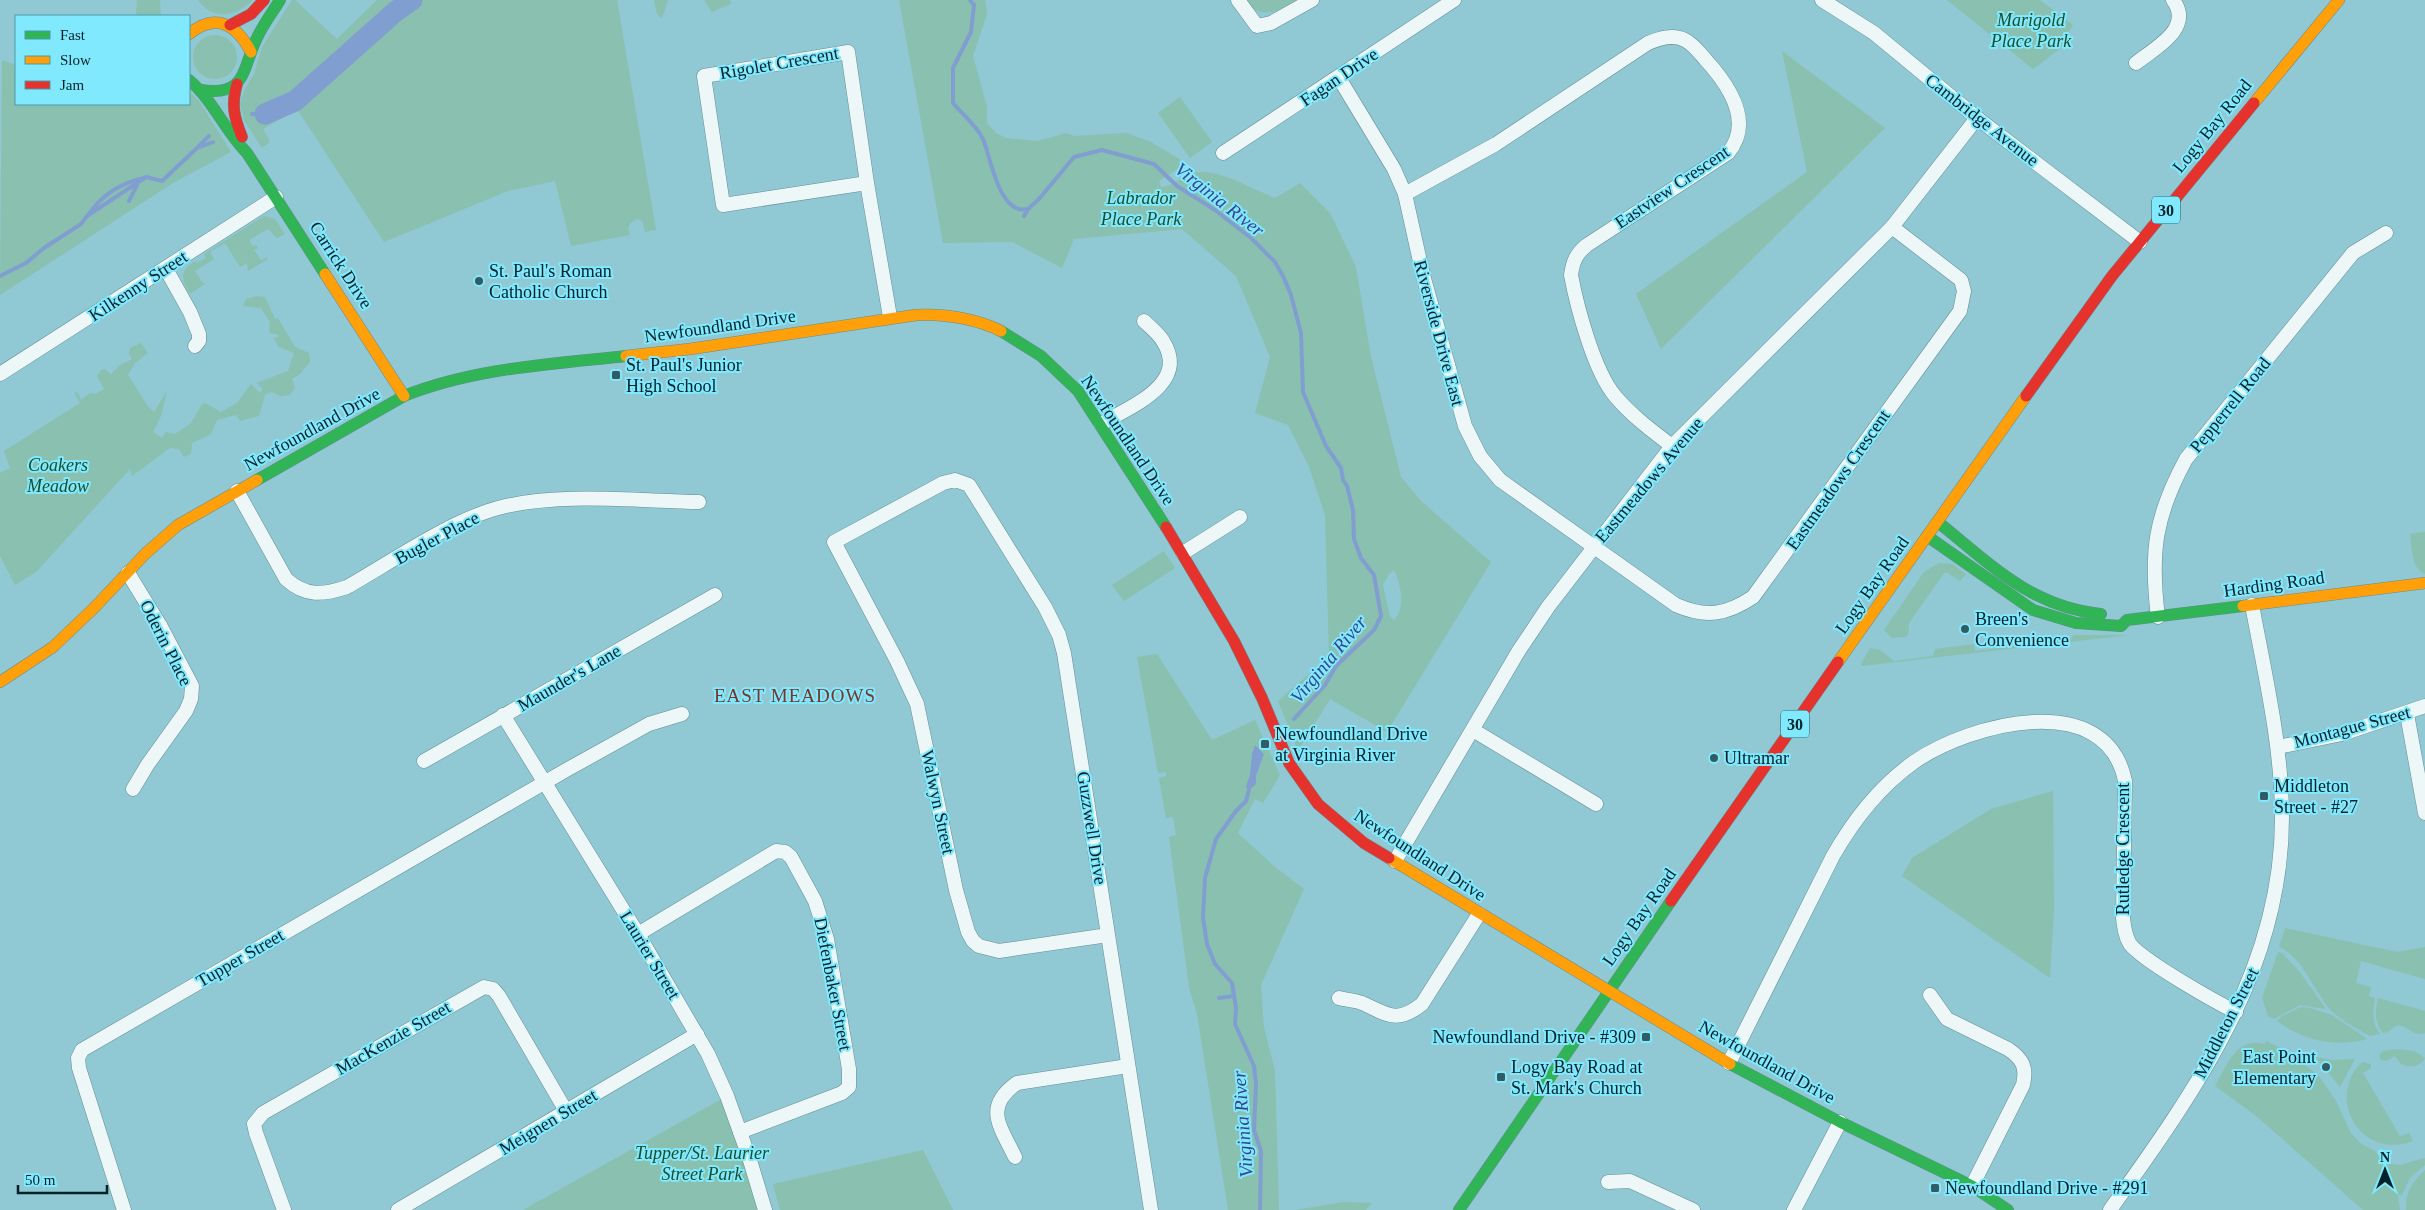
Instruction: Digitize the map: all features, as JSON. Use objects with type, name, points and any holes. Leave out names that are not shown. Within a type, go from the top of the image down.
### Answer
[{"type":"street","points":[[190,33],[199,26],[210,22],[230,25],[251,14],[264,0]]},
{"type":"street","name":"Carrick Drive","points":[[280,0],[256,40],[248,68],[237,84],[232,106],[233,119],[247,153],[404,396]]},
{"type":"street","points":[[1238,0],[1257,26],[1278,20],[1312,0]]},
{"type":"street","name":"Fagan Drive","points":[[1224,153],[1454,0]]},
{"type":"street","name":"Cambridge Avenue","points":[[1822,0],[1874,33],[1978,118],[2140,242]]},
{"type":"street","points":[[2136,63],[2175,31],[2180,18],[2179,11],[2173,0]]},
{"type":"street","name":"Logy Bay Road","points":[[1460,1210],[1608,992],[2089,307],[2339,0]]},
{"type":"street","points":[[230,25],[243,38],[252,52]]},
{"type":"street","name":"Eastview Crescent","points":[[1405,194],[1496,144],[1648,43],[1659,38],[1674,37],[1685,40],[1697,50],[1718,73],[1735,101],[1739,125],[1736,143],[1728,153],[1587,244],[1578,252],[1572,262],[1571,274],[1591,343],[1604,378],[1625,407],[1672,446]]},
{"type":"street","name":"Rigolet Crescent","points":[[867,183],[723,205],[704,76],[848,52],[867,183],[890,317]]},
{"type":"street","name":"Riverside Drive East","points":[[1339,78],[1394,169],[1405,194],[1416,250],[1439,335],[1465,426],[1474,445],[1489,469],[1500,480],[1594,547]]},
{"type":"street","name":"Carrick Drive","points":[[190,81],[201,90],[232,138],[247,153]]},
{"type":"street","points":[[201,90],[213,92],[226,90],[237,84]]},
{"type":"street","name":"Eastmeadows Avenue","points":[[1395,861],[1518,652],[1548,607],[1672,446],[1892,227],[1978,118]]},
{"type":"street","name":"Kilkenny Street","points":[[0,374],[276,197]]},
{"type":"street","name":"Eastmeadows Crescent","points":[[1594,547],[1676,605],[1692,612],[1714,614],[1736,609],[1753,597],[1960,311],[1964,291],[1961,280],[1892,227]]},
{"type":"street","name":"Pepperrell Road","points":[[2158,617],[2154,567],[2156,533],[2171,487],[2186,459],[2353,254],[2386,233]]},
{"type":"street","points":[[166,269],[196,324],[199,341],[195,346]]},
{"type":"street","name":"Newfoundland Drive","points":[[0,682],[53,647],[145,554],[178,525],[404,396],[431,384],[459,376],[690,349],[890,317],[934,315],[965,318],[985,324],[1019,341],[1064,375],[1078,391],[1101,424],[1182,553],[1238,650],[1262,698],[1289,763],[1303,786],[1318,804],[1340,824],[1479,914],[1729,1063],[1840,1122],[1972,1186],[2008,1210]]},
{"type":"street","points":[[1101,424],[1150,394],[1166,380],[1172,364],[1163,340],[1144,321]]},
{"type":"street","name":"Walwyn Street","points":[[955,480],[932,488],[834,542],[897,661],[916,704],[956,890],[968,932],[973,941],[979,946],[999,951],[1108,935]]},
{"type":"street","name":"Guzzwell Drive","points":[[955,480],[968,485],[977,497],[1045,607],[1059,635],[1068,670],[1151,1210]]},
{"type":"street","name":"Bugler Place","points":[[237,491],[286,579],[295,587],[326,594],[347,587],[463,521],[498,508],[557,500],[699,502]]},
{"type":"street","points":[[1182,553],[1240,517]]},
{"type":"street","name":"Harding Road","points":[[1938,522],[2023,588],[2047,600],[2079,611],[2119,616],[2158,617],[2425,583]]},
{"type":"street","name":"Harding Road","points":[[1927,536],[2033,610],[2074,624],[2122,626],[2119,616]]},
{"type":"street","name":"Oderin Place","points":[[128,573],[161,627],[192,686],[191,699],[186,711],[148,764],[133,789]]},
{"type":"street","name":"Maunder's Lane","points":[[424,761],[715,595]]},
{"type":"street","name":"Middleton Street","points":[[2110,1210],[2202,1074],[2247,990],[2264,944],[2277,882],[2282,819],[2278,747],[2252,605]]},
{"type":"street","name":"Montague Street","points":[[2278,747],[2342,734],[2407,714],[2425,706]]},
{"type":"street","points":[[544,783],[649,724],[682,714]]},
{"type":"street","points":[[2407,714],[2425,812]]},
{"type":"street","name":"Laurier Street","points":[[503,715],[638,934],[697,1034],[718,1075],[740,1132],[765,1210]]},
{"type":"street","name":"Rutledge Crescent","points":[[1729,1063],[1833,856],[1847,830],[1865,806],[1889,782],[1923,758],[1971,735],[2028,723],[2056,722],[2077,726],[2096,736],[2113,752],[2122,766],[2125,781],[2123,918],[2125,932],[2131,945],[2150,961],[2236,1012]]},
{"type":"street","points":[[1473,730],[1596,804]]},
{"type":"street","name":"Tupper Street","points":[[124,1210],[79,1068],[78,1058],[82,1050],[544,783]]},
{"type":"street","name":"Diefenbaker Street","points":[[638,934],[776,851],[785,852],[791,857],[815,901],[827,939],[849,1069],[849,1087],[842,1093],[740,1132]]},
{"type":"street","points":[[1339,998],[1360,1002],[1382,1013],[1395,1016],[1409,1014],[1422,1004],[1479,914]]},
{"type":"street","name":"MacKenzie Street","points":[[284,1210],[256,1134],[254,1124],[263,1113],[484,987],[493,989],[499,996],[566,1111]]},
{"type":"street","points":[[1930,996],[1947,1019],[2008,1049],[2022,1061],[2025,1069],[2023,1085],[1972,1186]]},
{"type":"street","name":"Meignen Street","points":[[398,1210],[697,1034]]},
{"type":"street","points":[[1015,1157],[999,1126],[996,1108],[1003,1093],[1017,1083],[1128,1066]]},
{"type":"street","points":[[1794,1210],[1840,1122]]},
{"type":"street","points":[[1608,1182],[1630,1180],[1693,1210]]},
{"type":"green space","points":[[137,0],[160,0],[161,15],[136,15]]},
{"type":"green space","points":[[198,0],[253,0],[232,13],[218,14],[204,7]]},
{"type":"green space","points":[[292,0],[295,0],[337,39],[377,0],[617,0],[656,230],[645,232],[642,221],[637,219],[630,223],[628,229],[630,235],[571,246],[555,181],[508,191],[384,242],[297,109],[263,129],[270,142],[262,148],[244,120],[240,104],[245,89],[254,74],[262,47]]},
{"type":"green space","points":[[654,0],[668,0],[662,19],[657,14]]},
{"type":"green space","points":[[704,0],[730,0],[731,4],[712,12]]},
{"type":"green space","name":"Labrador Place Park","points":[[899,0],[985,0],[987,14],[973,56],[987,107],[987,123],[996,133],[1006,138],[1038,141],[1066,133],[1074,136],[1126,133],[1151,142],[1181,160],[1179,168],[1159,181],[1161,187],[1185,176],[1201,172],[1229,178],[1275,198],[1300,183],[1330,213],[1356,267],[1371,357],[1401,477],[1422,502],[1491,562],[1387,732],[1330,699],[1298,751],[1278,701],[1329,657],[1325,515],[1309,467],[1288,425],[1255,413],[1270,357],[1236,276],[1182,229],[1074,239],[1062,268],[1012,242],[943,243]],"holes":[[[1394,570],[1397,576],[1401,603],[1398,615],[1394,620],[1390,617],[1383,585],[1389,574]]]},
{"type":"green space","points":[[1245,0],[1299,0],[1278,10],[1264,12],[1257,11]]},
{"type":"green space","name":"Marigold Place Park","points":[[1947,0],[2040,0],[2073,25],[2068,33],[2068,39],[2061,48],[2033,69]]},
{"type":"green space","points":[[215,35],[227,39],[233,45],[237,57],[233,69],[227,75],[215,79],[203,75],[197,69],[193,57],[197,45],[203,39]]},
{"type":"green space","points":[[1782,51],[1885,128],[1661,349],[1636,294],[1807,172]]},
{"type":"green space","points":[[2,60],[15,65],[15,105],[190,105],[190,92],[199,101],[231,152],[173,183],[0,295]]},
{"type":"green space","points":[[1180,97],[1212,142],[1190,158],[1158,113]]},
{"type":"green space","points":[[264,216],[275,219],[285,234],[277,238],[268,229],[249,240],[253,246],[256,245],[258,248],[254,250],[261,260],[267,257],[268,259],[248,271],[247,263],[240,267],[225,243],[210,252],[214,259],[195,271],[203,283],[206,283],[190,294],[183,280],[186,268],[195,261],[197,263],[206,258],[204,254]]},
{"type":"green space","name":"Coakers Meadow","points":[[257,296],[265,297],[275,319],[278,318],[295,347],[309,353],[310,362],[300,374],[292,379],[295,388],[290,395],[281,396],[271,392],[265,395],[259,416],[240,421],[236,415],[217,420],[211,434],[192,443],[191,454],[184,457],[179,449],[170,448],[132,476],[130,469],[36,572],[15,585],[0,556],[0,473],[10,468],[4,451],[80,403],[74,392],[78,393],[81,400],[90,393],[96,394],[104,389],[97,376],[101,370],[105,369],[111,374],[120,365],[132,359],[129,353],[130,348],[141,343],[148,353],[135,363],[128,375],[147,405],[154,412],[167,391],[161,416],[153,432],[162,438],[166,432],[175,434],[191,423],[202,404],[205,403],[221,412],[237,403],[251,384],[260,393],[263,389],[257,383],[288,371],[294,353],[279,347],[273,338],[279,337],[278,334],[271,334],[269,331],[270,322],[261,308],[243,306],[246,299]]},
{"type":"green space","points":[[2425,532],[2425,574],[2420,571],[2415,562],[2410,534]]},
{"type":"green space","points":[[1164,551],[1175,568],[1124,601],[1112,585]]},
{"type":"green space","points":[[1939,563],[1952,564],[1966,574],[1960,581],[1948,573],[1944,573],[1909,623],[1908,635],[1892,638],[1884,630],[1924,572]]},
{"type":"green space","points":[[2074,635],[2129,635],[1862,666],[1861,664],[1870,648],[1880,650],[1894,661],[1933,656],[1935,649],[1974,644],[1975,651],[2070,639]]},
{"type":"green space","points":[[1157,654],[1212,740],[1255,720],[1280,775],[1263,803],[1255,799],[1238,833],[1275,867],[1304,889],[1261,985],[1264,1027],[1275,1071],[1279,1210],[1228,1210],[1197,1014],[1189,987],[1169,837],[1176,835],[1173,817],[1166,818],[1159,778],[1166,776],[1166,772],[1158,773],[1137,657]],"holes":[[[1252,754],[1264,754],[1256,776],[1256,784],[1248,779]]]},
{"type":"green space","points":[[2053,791],[2054,909],[2050,978],[1902,876],[1912,858],[1991,809]]},
{"type":"green space","points":[[2285,928],[2397,952],[2425,947],[2425,979],[2361,961],[2356,983],[2371,987],[2369,996],[2375,998],[2374,1021],[2380,1034],[2370,1036],[2334,1013],[2327,1006],[2295,959],[2279,947]]},
{"type":"green space","points":[[2278,952],[2282,953],[2299,971],[2326,1009],[2300,1005],[2274,1019],[2268,1016],[2262,998]]},
{"type":"green space","points":[[2378,998],[2425,1011],[2425,1033],[2414,1033],[2397,1025],[2388,1032],[2383,1033],[2376,1016]]},
{"type":"green space","points":[[2301,1007],[2332,1015],[2367,1039],[2343,1043],[2320,1040],[2297,1033],[2277,1021],[2282,1016]]},
{"type":"green space","points":[[2266,1041],[2287,1051],[2318,1075],[2335,1099],[2351,1133],[2360,1143],[2375,1151],[2383,1163],[2400,1165],[2425,1158],[2425,1165],[2410,1178],[2402,1195],[2398,1195],[2400,1210],[2363,1210],[2255,1115],[2215,1086],[2228,1062],[2239,1048],[2246,1044],[2264,1044]]},
{"type":"green space","points":[[2395,1049],[2414,1051],[2425,1058],[2417,1065],[2411,1066],[2401,1064],[2395,1056],[2386,1061],[2381,1060],[2379,1056],[2383,1051]]},
{"type":"green space","points":[[2315,1057],[2332,1060],[2354,1059],[2354,1061],[2340,1087]]},
{"type":"green space","points":[[2362,1062],[2371,1064],[2371,1068],[2363,1073],[2400,1136],[2409,1133],[2413,1141],[2394,1145],[2378,1142],[2364,1134],[2354,1122],[2348,1108],[2347,1092],[2351,1077]]},
{"type":"green space","name":"Tupper/St. Laurier Street Park","points":[[727,1096],[765,1210],[523,1210]]},
{"type":"green space","points":[[923,1150],[953,1210],[780,1210],[773,1184]]},
{"type":"green space","points":[[2425,1170],[2425,1210],[2406,1210],[2410,1188]]},
{"type":"green space","points":[[1343,1202],[1372,1203],[1366,1210],[1296,1210]]},
{"type":"water","points":[[1255,745],[1264,754],[1256,776],[1256,784],[1249,790],[1246,787]]},
{"type":"waterway","points":[[265,114],[295,101],[395,12],[412,0]]},
{"type":"waterway","name":"Virginia River","points":[[970,0],[974,5],[971,32],[953,68],[953,103],[983,139],[998,184],[1010,204],[1018,209],[1028,209],[1039,199],[1074,157],[1102,150],[1154,164],[1177,186],[1215,210],[1251,238],[1275,262],[1284,278],[1291,295],[1301,333],[1303,392],[1326,446],[1341,468],[1353,510],[1354,539],[1361,558],[1374,575],[1381,616],[1374,630],[1336,666],[1325,685],[1294,719]]},
{"type":"waterway","points":[[252,114],[265,114]]},
{"type":"waterway","points":[[199,146],[209,136]]},
{"type":"waterway","points":[[0,276],[26,263],[44,248],[81,224],[87,216],[146,177],[162,181],[197,148],[213,142]]},
{"type":"waterway","points":[[89,214],[100,201],[113,191],[128,183],[144,178]]},
{"type":"waterway","points":[[129,201],[137,185]]},
{"type":"waterway","name":"Virginia River","points":[[1024,216],[1028,209]]},
{"type":"waterway","name":"Virginia River","points":[[1249,790],[1246,801],[1236,811],[1216,839],[1205,878],[1203,918],[1207,944],[1215,964],[1232,983],[1236,1008],[1235,1024],[1254,1066],[1256,1084],[1254,1130],[1261,1151],[1260,1210]]},
{"type":"waterway","points":[[1219,998],[1234,996]]},
{"type":"traffic: fast","points":[[201,90],[216,91],[227,89],[240,79],[258,35],[280,0]]},
{"type":"traffic: fast","points":[[190,81],[205,97],[247,153],[325,274]]},
{"type":"traffic: fast","points":[[1001,331],[1041,356],[1078,391],[1166,527]]},
{"type":"traffic: fast","points":[[257,480],[404,396],[458,379],[485,373],[626,356]]},
{"type":"traffic: fast","points":[[1938,522],[1994,568],[2032,593],[2053,603],[2076,610],[2101,614]]},
{"type":"traffic: fast","points":[[1927,536],[2033,610],[2076,623],[2121,626],[2127,620],[2243,606]]},
{"type":"traffic: fast","points":[[1459,1210],[1671,901]]},
{"type":"traffic: fast","points":[[1730,1064],[1840,1122],[1972,1186],[2008,1210]]},
{"type":"traffic: slow","points":[[2254,103],[2339,0]]},
{"type":"traffic: slow","points":[[190,33],[208,24],[225,24],[239,34],[251,52]]},
{"type":"traffic: slow","points":[[325,274],[404,396]]},
{"type":"traffic: slow","points":[[626,356],[690,349],[916,315],[938,315],[959,318],[1001,331]]},
{"type":"traffic: slow","points":[[1838,662],[2026,396]]},
{"type":"traffic: slow","points":[[0,682],[53,647],[94,608],[145,554],[178,525],[257,480]]},
{"type":"traffic: slow","points":[[2243,606],[2425,583]]},
{"type":"traffic: slow","points":[[1389,858],[1730,1064]]},
{"type":"traffic: jam","points":[[230,25],[251,14],[264,0]]},
{"type":"traffic: jam","points":[[237,84],[234,111],[242,137]]},
{"type":"traffic: jam","points":[[2026,396],[2112,276],[2254,103]]},
{"type":"traffic: jam","points":[[1166,527],[1234,641],[1262,698],[1289,763],[1318,804],[1364,843],[1389,858]]},
{"type":"traffic: jam","points":[[1671,901],[1838,662]]},
{"type":"place","name":"St. Paul's Roman Catholic Church","points":[[479,281]]},
{"type":"place","name":"St. Paul's Junior High School","points":[[616,375]]},
{"type":"place","name":"Breen's Convenience","points":[[1965,629]]},
{"type":"place","name":"Newfoundland Drive at Virginia River","points":[[1265,744]]},
{"type":"place","name":"Ultramar","points":[[1714,758]]},
{"type":"place","name":"Middleton Street - #27","points":[[2264,796]]},
{"type":"place","name":"Newfoundland Drive - #309","points":[[1646,1037]]},
{"type":"place","name":"East Point Elementary","points":[[2326,1067]]},
{"type":"place","name":"Logy Bay Road at St. Mark's Church","points":[[1501,1077]]},
{"type":"place","name":"Newfoundland Drive - #291","points":[[1935,1188]]},
{"type":"district","name":"EAST MEADOWS","points":[[795,695]]}]
